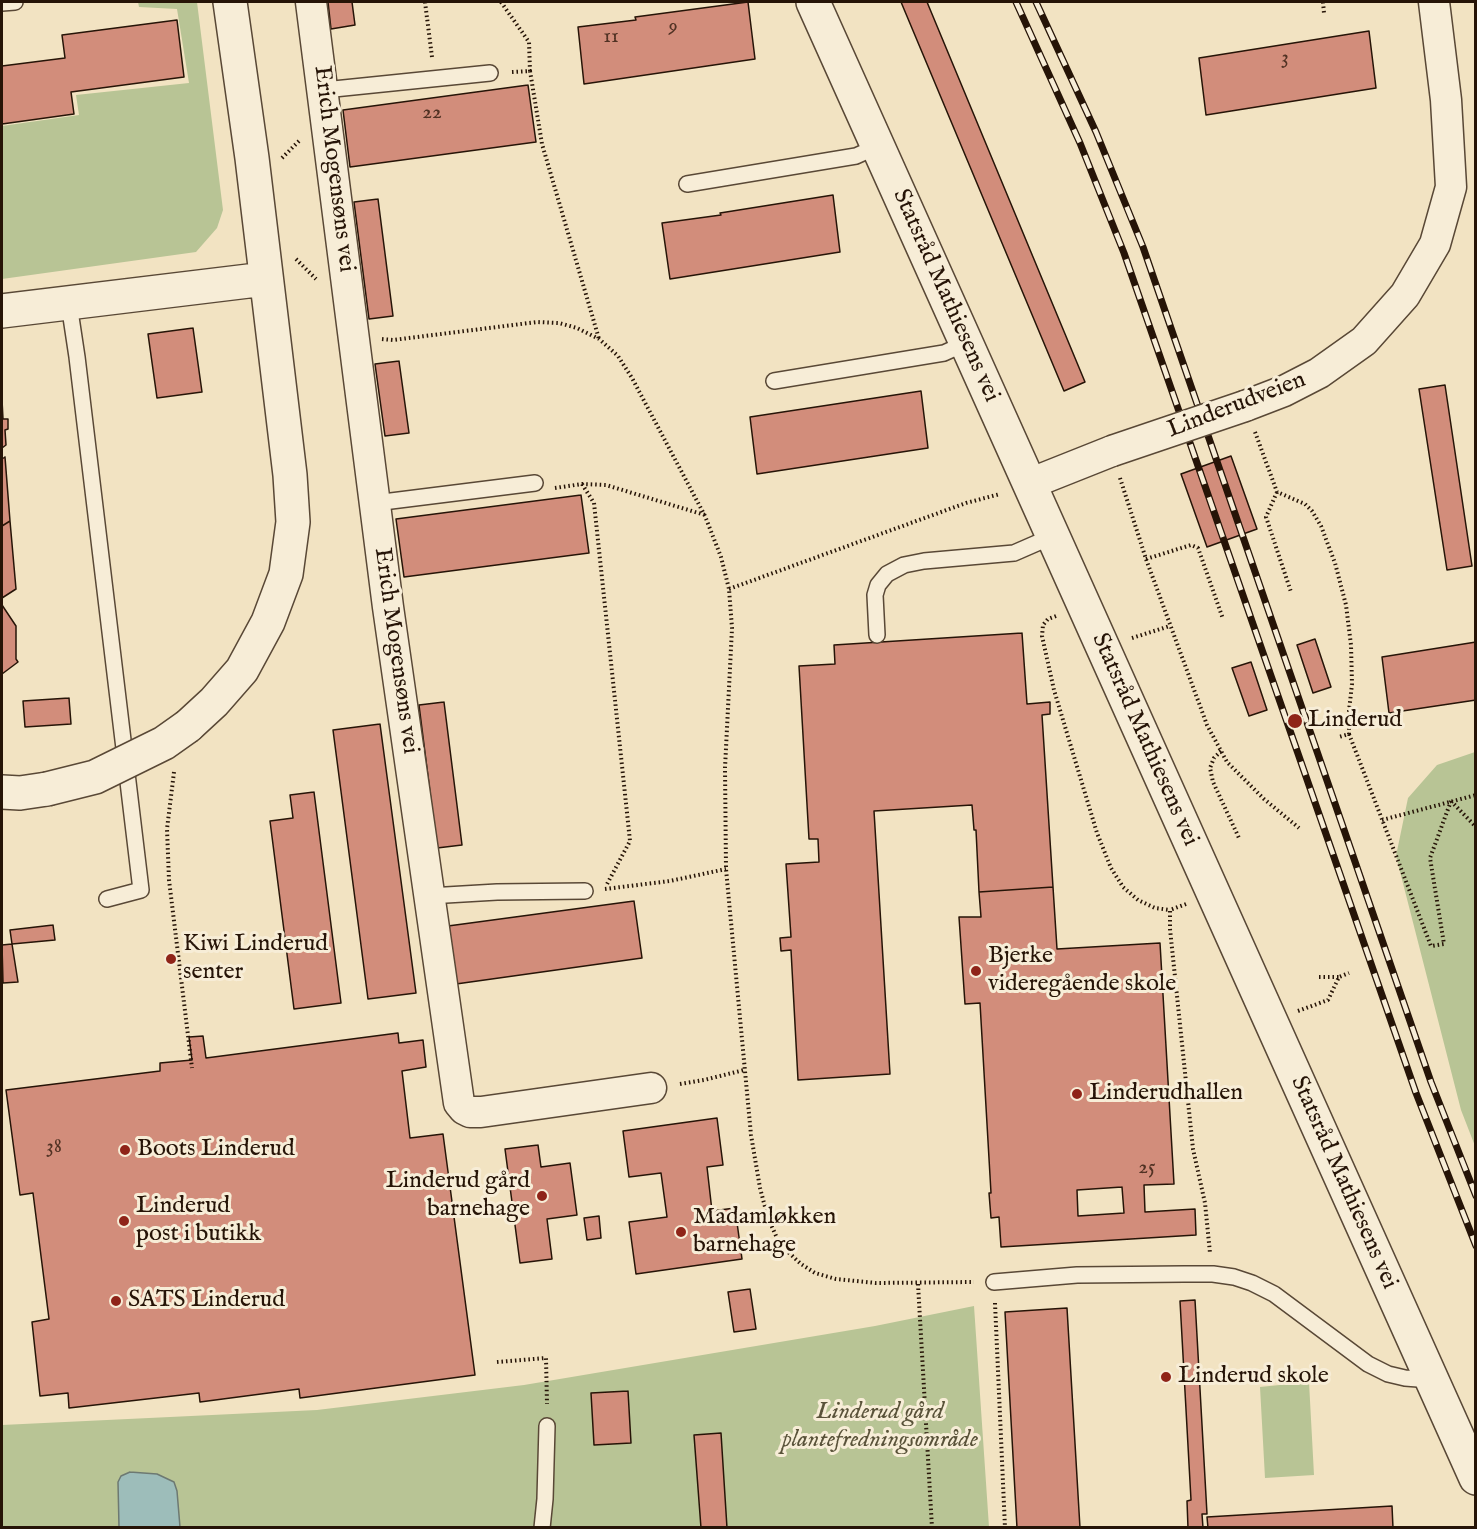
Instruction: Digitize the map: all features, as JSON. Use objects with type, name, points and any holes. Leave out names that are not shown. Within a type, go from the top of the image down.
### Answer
[{"type":"street","points":[[2,792],[20,793],[48,789],[95,777],[164,743],[188,726],[214,702],[242,670],[268,622],[286,574],[293,522],[290,475],[252,158],[230,2]]},
{"type":"street","name":"Erich Mogensøns vei","points":[[311,2],[375,503],[459,1103],[464,1110],[481,1112],[651,1088]]},
{"type":"street","name":"Statsråd Mathiesens vei","points":[[813,2],[966,344],[1018,488],[1053,536],[1476,1478]]},
{"type":"street","name":"Linderudveien","points":[[1018,488],[1068,467],[1284,391],[1319,373],[1364,341],[1405,295],[1435,244],[1451,187],[1446,100],[1434,2]]},
{"type":"street","points":[[2,311],[265,279]]},
{"type":"lane","points":[[2,3],[15,2]]},
{"type":"lane","points":[[324,90],[490,73]]},
{"type":"lane","points":[[687,184],[856,156],[878,146]]},
{"type":"lane","points":[[69,304],[141,890],[107,898]]},
{"type":"lane","points":[[774,381],[944,353],[966,344]]},
{"type":"lane","points":[[375,503],[535,483]]},
{"type":"lane","points":[[877,635],[875,595],[878,585],[888,574],[904,565],[949,557],[1014,554],[1053,536]]},
{"type":"lane","points":[[429,896],[497,892],[585,891]]},
{"type":"lane","points":[[994,1282],[1077,1275],[1213,1274],[1234,1277],[1274,1294],[1368,1364],[1397,1376],[1431,1380]]},
{"type":"lane","points":[[542,1527],[547,1425]]},
{"type":"path","points":[[425,2],[434,79]]},
{"type":"path","points":[[501,2],[529,42],[530,71],[542,144],[599,339]]},
{"type":"path","points":[[1323,2],[1324,13]]},
{"type":"path","points":[[490,73],[530,71]]},
{"type":"path","points":[[295,257],[316,280]]},
{"type":"path","points":[[354,336],[393,340],[537,322],[559,323],[577,328],[599,339],[618,356],[632,378],[705,516],[721,556],[729,590],[732,628],[725,768],[726,869],[744,1070],[760,1188],[768,1218],[777,1238],[801,1264],[815,1273],[836,1279],[918,1284],[994,1282],[1005,1527]]},
{"type":"path","points":[[1245,406],[1277,492],[1266,517],[1291,592]]},
{"type":"path","points":[[1112,452],[1146,559],[1206,725],[1227,762],[1264,799],[1299,828]]},
{"type":"path","points":[[535,483],[550,488],[606,484],[705,516]]},
{"type":"path","points":[[582,484],[594,503],[630,841],[605,890]]},
{"type":"path","points":[[729,590],[966,503],[1018,488]]},
{"type":"path","points":[[1277,492],[1305,504],[1312,511],[1322,526],[1335,563],[1346,605],[1351,645],[1352,684],[1349,734],[1431,946],[1444,944],[1430,858],[1451,801]]},
{"type":"path","points":[[1146,559],[1191,545],[1198,548],[1223,619]]},
{"type":"path","points":[[1062,614],[1048,619],[1043,625],[1042,636],[1054,690],[1097,833],[1111,868],[1123,887],[1138,900],[1155,908],[1170,910],[1190,902]]},
{"type":"path","points":[[1122,641],[1171,626]]},
{"type":"path","points":[[1339,737],[1349,734]]},
{"type":"path","points":[[1221,751],[1214,758],[1210,768],[1213,782],[1239,838]]},
{"type":"path","points":[[174,771],[166,829],[169,880],[192,1068]]},
{"type":"path","points":[[1382,820],[1476,795]]},
{"type":"path","points":[[1451,801],[1476,827]]},
{"type":"path","points":[[585,891],[670,881],[726,869]]},
{"type":"path","points":[[1170,910],[1170,929],[1193,1149],[1204,1203],[1213,1274]]},
{"type":"path","points":[[1319,977],[1339,977],[1349,973]]},
{"type":"path","points":[[1289,1014],[1328,1000],[1339,977]]},
{"type":"path","points":[[651,1088],[704,1080],[744,1070]]},
{"type":"path","points":[[918,1284],[932,1527]]},
{"type":"path","points":[[497,1362],[546,1358],[547,1425]]},
{"type":"green space","points":[[138,2],[197,2],[223,210],[217,228],[196,252],[2,279],[2,126],[79,115],[76,95],[189,83],[177,9],[139,7]]},
{"type":"green space","points":[[1476,752],[1475,1146],[1461,1110],[1396,856],[1408,798],[1437,765]]},
{"type":"green space","name":"Linderud gård plantefredningsområde","points":[[974,1306],[989,1527],[2,1528],[2,1425],[317,1410],[524,1385],[875,1326]]},
{"type":"green space","points":[[1309,1382],[1314,1475],[1265,1478],[1260,1387]]},
{"type":"water","points":[[130,1472],[157,1474],[174,1482],[180,1527],[119,1527],[118,1482],[121,1476]]},
{"type":"building","points":[[328,2],[352,2],[355,25],[331,29]]},
{"type":"building","points":[[748,2],[755,59],[584,84],[578,27]]},
{"type":"building","points":[[901,2],[927,2],[1085,382],[1064,391]]},
{"type":"building","points":[[177,20],[184,77],[71,92],[74,114],[2,124],[2,66],[65,58],[62,35]]},
{"type":"building","points":[[1369,31],[1376,88],[1206,115],[1199,58]]},
{"type":"building","points":[[528,85],[536,142],[350,167],[343,110]]},
{"type":"building","points":[[833,195],[840,252],[670,279],[662,223]]},
{"type":"building","points":[[378,199],[393,316],[369,319],[354,202]]},
{"type":"building","points":[[193,328],[202,392],[157,398],[148,334]]},
{"type":"building","points":[[399,361],[409,433],[385,436],[375,364]]},
{"type":"building","points":[[1445,385],[1472,566],[1447,570],[1419,389]]},
{"type":"building","points":[[921,391],[928,448],[757,474],[750,417]]},
{"type":"building","points":[[2,400],[3,419],[8,419],[8,429],[5,430],[6,445],[2,448]]},
{"type":"building","points":[[1231,456],[1257,529],[1207,547],[1181,474]]},
{"type":"building","points":[[5,457],[10,521],[2,526],[2,459]]},
{"type":"building","points":[[581,495],[589,553],[404,577],[396,519]]},
{"type":"building","points":[[10,521],[16,589],[2,598],[2,526]]},
{"type":"building","points":[[2,605],[16,626],[16,659],[18,662],[2,674]]},
{"type":"building","points":[[1022,633],[1027,704],[1050,702],[1050,714],[1042,715],[1053,887],[979,892],[976,830],[974,830],[972,805],[874,811],[890,1074],[798,1080],[791,950],[781,951],[780,938],[791,937],[786,864],[819,862],[818,839],[809,839],[799,666],[835,664],[834,645]]},
{"type":"building","points":[[1315,639],[1331,687],[1313,693],[1297,645]]},
{"type":"building","points":[[1476,642],[1476,700],[1389,713],[1382,657]]},
{"type":"building","points":[[1251,662],[1267,710],[1249,716],[1232,668]]},
{"type":"building","points":[[69,698],[71,724],[25,727],[23,701]]},
{"type":"building","points":[[444,702],[462,845],[437,848],[419,705]]},
{"type":"building","points":[[380,724],[416,993],[368,999],[333,730]]},
{"type":"building","points":[[314,792],[341,1003],[294,1009],[270,821],[293,818],[290,795]]},
{"type":"building","name":"Linderudhallen","points":[[1053,887],[1057,949],[1160,943],[1174,1184],[1144,1185],[1145,1212],[1195,1209],[1196,1235],[1001,1247],[999,1217],[991,1218],[980,1003],[965,1004],[959,917],[981,917],[979,892]],"holes":[[[1122,1187],[1124,1213],[1078,1216],[1077,1190]]]},
{"type":"building","points":[[634,901],[642,958],[456,984],[448,926]]},
{"type":"building","points":[[53,925],[55,940],[12,944],[10,930]]},
{"type":"building","points":[[12,944],[18,982],[3,983],[2,945]]},
{"type":"building","points":[[398,1033],[399,1043],[423,1040],[426,1067],[402,1071],[410,1138],[443,1134],[475,1375],[300,1398],[299,1389],[200,1402],[199,1393],[69,1408],[68,1393],[40,1396],[32,1322],[49,1319],[33,1193],[20,1195],[6,1090],[160,1071],[160,1063],[192,1060],[189,1037],[203,1036],[206,1058]]},
{"type":"building","points":[[717,1118],[723,1165],[707,1167],[712,1211],[735,1208],[742,1259],[636,1274],[629,1222],[667,1217],[661,1173],[629,1177],[623,1131]]},
{"type":"building","points":[[538,1145],[541,1167],[570,1163],[577,1215],[547,1219],[552,1259],[520,1263],[505,1149]]},
{"type":"building","points":[[599,1216],[601,1238],[587,1240],[584,1218]]},
{"type":"building","points":[[750,1289],[756,1329],[734,1332],[728,1292]]},
{"type":"building","points":[[1195,1300],[1207,1514],[1202,1514],[1203,1528],[1188,1528],[1187,1501],[1191,1500],[1180,1301]]},
{"type":"building","points":[[1067,1308],[1080,1528],[1017,1528],[1005,1312]]},
{"type":"building","points":[[628,1391],[631,1443],[594,1445],[591,1393]]},
{"type":"building","points":[[721,1433],[727,1528],[701,1528],[694,1435]]},
{"type":"building","points":[[1392,1506],[1393,1528],[1208,1528],[1207,1517]]},
{"type":"railway","points":[[1016,2],[1080,143],[1124,253],[1416,1093],[1476,1246]]},
{"type":"railway","points":[[1036,2],[1096,132],[1143,247],[1431,1082],[1476,1196]]},
{"type":"place","name":"Linderud","points":[[1295,721]]},
{"type":"place","name":"Kiwi Linderud senter","points":[[171,959]]},
{"type":"place","name":"Bjerke videregående skole","points":[[976,971]]},
{"type":"place","name":"Linderudhallen","points":[[1077,1094]]},
{"type":"place","name":"Boots Linderud","points":[[125,1150]]},
{"type":"place","name":"Linderud gård barnehage","points":[[542,1196]]},
{"type":"place","name":"Linderud post i butikk","points":[[124,1221]]},
{"type":"place","name":"Madamløkken barnehage","points":[[681,1232]]},
{"type":"place","name":"SATS Linderud","points":[[116,1301]]},
{"type":"place","name":"Linderud skole","points":[[1166,1377]]}]
